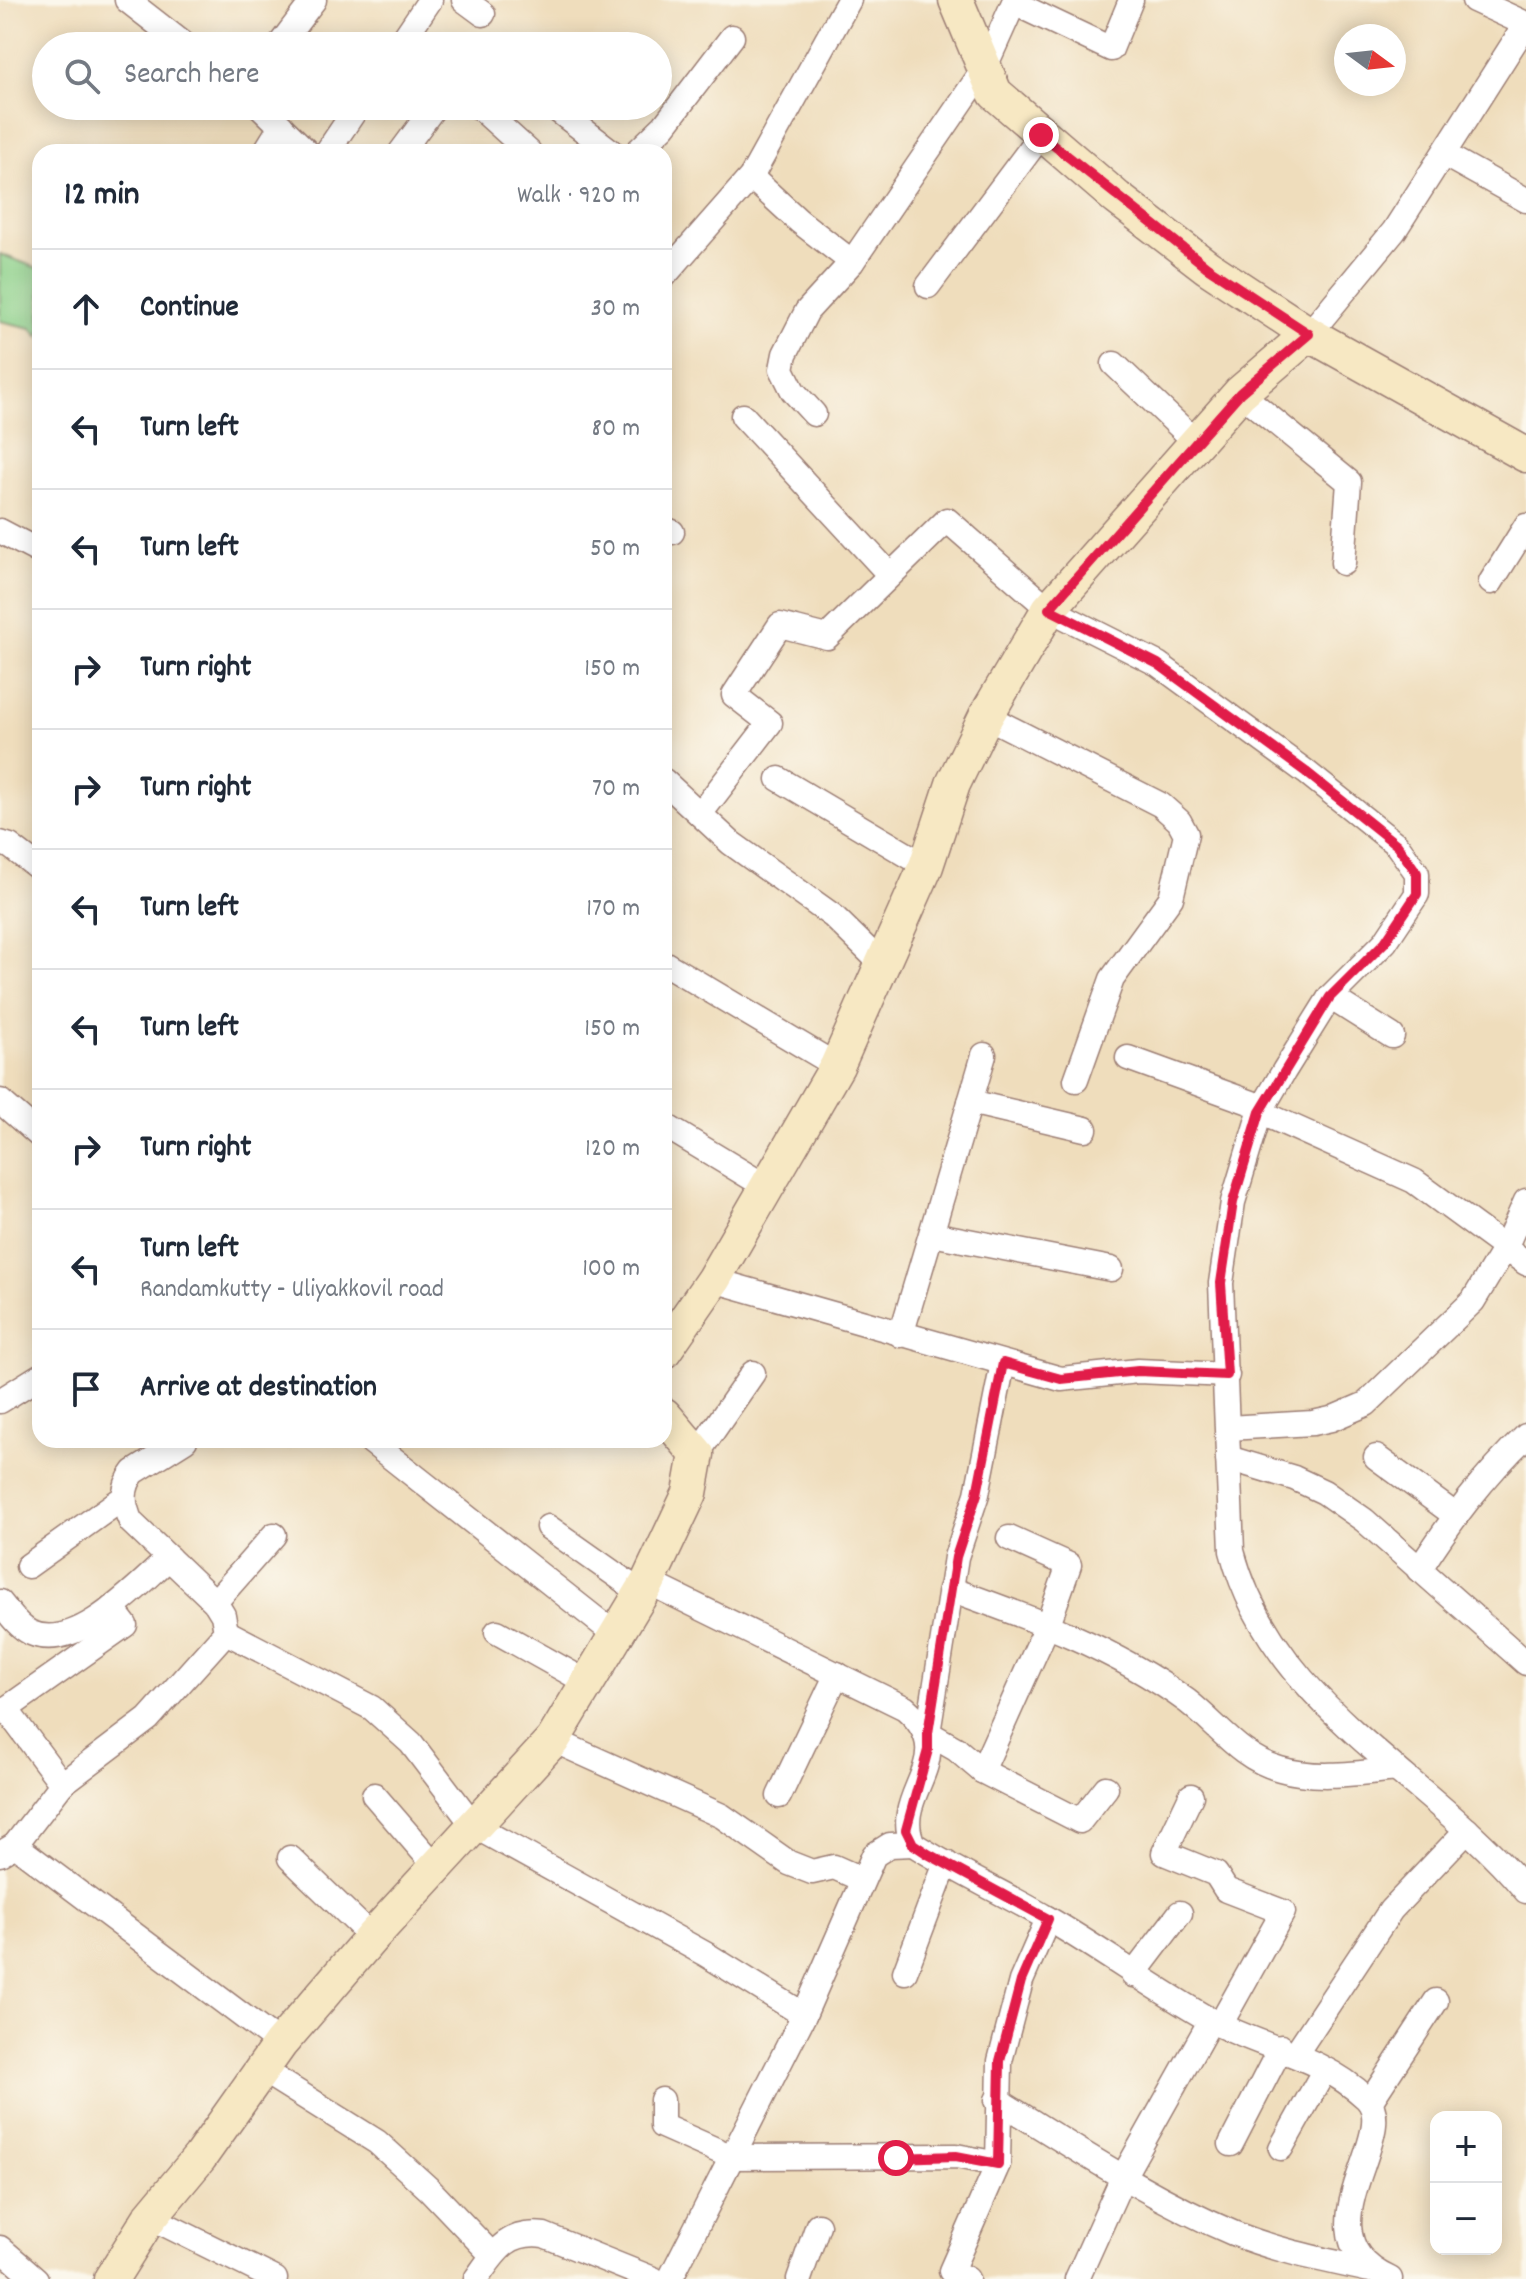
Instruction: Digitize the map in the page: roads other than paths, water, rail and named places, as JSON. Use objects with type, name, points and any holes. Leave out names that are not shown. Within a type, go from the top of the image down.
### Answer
[{"type":"street","points":[[127,0],[168,32]]},
{"type":"street","points":[[290,32],[314,0]]},
{"type":"street","points":[[408,32],[430,0]]},
{"type":"street","points":[[672,267],[751,177],[849,0]]},
{"type":"street","points":[[956,0],[995,93],[1041,135],[1207,267],[1309,334],[1526,455]]},
{"type":"street","points":[[814,414],[793,391],[782,369],[785,354],[807,311],[852,262],[984,69],[1015,1],[1111,49],[1131,0]]},
{"type":"street","points":[[672,1339],[713,1280],[837,1066],[926,866],[953,784],[986,716],[1049,609],[1240,393],[1309,334],[1394,231],[1526,24],[1474,0]]},
{"type":"street","points":[[672,116],[732,37]]},
{"type":"street","points":[[275,120],[299,144]]},
{"type":"street","points":[[332,144],[349,120]]},
{"type":"street","points":[[407,144],[425,120]]},
{"type":"street","points":[[494,120],[520,144]]},
{"type":"street","points":[[570,120],[602,144]]},
{"type":"street","points":[[645,144],[669,120]]},
{"type":"street","points":[[270,144],[281,126]]},
{"type":"street","points":[[928,286],[1041,135]]},
{"type":"street","points":[[1445,155],[1526,200]]},
{"type":"street","points":[[751,177],[799,221],[852,262]]},
{"type":"street","points":[[1114,364],[1197,443]]},
{"type":"street","points":[[1240,393],[1349,482],[1343,563]]},
{"type":"street","points":[[743,416],[890,575]]},
{"type":"street","points":[[700,814],[770,723],[734,695],[780,625],[827,637],[947,520],[1049,609],[1158,664],[1306,772],[1397,845],[1417,873],[1417,894],[1385,942],[1330,997],[1261,1109],[1233,1202],[1221,1283],[1227,1375],[1228,1512],[1241,1585],[1290,1665],[1332,1713],[1498,1858],[1526,1891]]},
{"type":"street","points":[[1491,582],[1526,526]]},
{"type":"street","points":[[0,531],[32,548]]},
{"type":"street","points":[[986,716],[1161,805],[1179,821],[1186,834],[1171,898],[1112,979],[1076,1080]]},
{"type":"street","points":[[779,779],[926,866]]},
{"type":"street","points":[[672,788],[731,843],[833,916],[884,966]]},
{"type":"street","points":[[0,843],[10,846],[32,863]]},
{"type":"street","points":[[672,968],[837,1066]]},
{"type":"street","points":[[1330,997],[1392,1036]]},
{"type":"street","points":[[901,1335],[984,1055]]},
{"type":"street","points":[[1128,1058],[1261,1109],[1414,1181],[1526,1263]]},
{"type":"street","points":[[0,1101],[32,1129]]},
{"type":"street","points":[[970,1102],[1085,1129]]},
{"type":"street","points":[[672,1130],[765,1186]]},
{"type":"street","points":[[1228,1428],[1313,1423],[1366,1404],[1473,1301],[1505,1248],[1526,1201]]},
{"type":"street","points":[[932,1234],[1111,1269]]},
{"type":"street","points":[[713,1280],[1061,1379],[1138,1371],[1227,1375]]},
{"type":"street","points":[[913,1844],[906,1830],[928,1750],[950,1589],[956,1557],[977,1494],[1003,1363]]},
{"type":"street","points":[[111,2279],[150,2217],[200,2157],[271,2057],[372,1937],[438,1869],[553,1740],[644,1587],[690,1493],[697,1454],[753,1373]]},
{"type":"street","points":[[1,1399],[32,1381]]},
{"type":"street","points":[[672,1424],[697,1454]]},
{"type":"street","points":[[1419,1570],[1455,1515],[1489,1472],[1526,1436]]},
{"type":"street","points":[[172,1448],[134,1472],[127,1480],[123,1498],[131,1522],[215,1602],[223,1615],[226,1632],[222,1641],[148,1719],[62,1784],[7,1849],[377,2142],[429,2189],[492,2255]]},
{"type":"street","points":[[387,1448],[616,1635]]},
{"type":"street","points":[[1376,1457],[1455,1515]]},
{"type":"street","points":[[1228,1458],[1294,1478],[1324,1492],[1364,1520],[1526,1663]]},
{"type":"street","points":[[28,1566],[123,1498]]},
{"type":"street","points":[[548,1527],[644,1587],[905,1708],[928,1733],[956,1749],[982,1771],[1080,1821],[1106,1788]]},
{"type":"street","points":[[215,1602],[274,1535]]},
{"type":"street","points":[[982,1771],[1048,1624],[1069,1565],[1009,1538]]},
{"type":"street","points":[[0,1602],[29,1632],[42,1636],[87,1626],[169,1558]]},
{"type":"street","points":[[950,1589],[1091,1642],[1176,1695],[1238,1748],[1280,1769],[1313,1774],[1396,1769]]},
{"type":"street","points":[[62,1784],[6,1709],[125,1625],[112,1608]]},
{"type":"street","points":[[226,1632],[372,1708],[411,1743],[474,1826],[707,1955],[804,2015]]},
{"type":"street","points":[[497,1632],[588,1683]]},
{"type":"street","points":[[779,1796],[837,1674]]},
{"type":"street","points":[[553,1740],[722,1816],[789,1863],[812,1872],[834,1867],[861,1879]]},
{"type":"street","points":[[374,1795],[438,1869]]},
{"type":"street","points":[[1077,2279],[1123,2177],[1283,1912],[1226,1890],[1216,1874],[1164,1853],[1191,1796]]},
{"type":"street","points":[[1231,2144],[1289,2050],[1391,1910],[1467,1830]]},
{"type":"street","points":[[670,2279],[804,2015],[874,1855],[890,1845],[913,1844],[1048,1919],[1133,1975],[1216,2023],[1289,2050],[1356,2088],[1370,2102],[1376,2114],[1350,2202],[1349,2219],[1352,2238],[1380,2274]]},
{"type":"street","points":[[290,1858],[372,1937]]},
{"type":"street","points":[[905,1972],[946,1863]]},
{"type":"street","points":[[1133,1975],[1180,1913]]},
{"type":"street","points":[[967,2279],[951,2271],[998,2164],[1001,2123],[997,2100],[1008,2024],[1048,1919]]},
{"type":"street","points":[[1370,2102],[1436,2001]]},
{"type":"street","points":[[1281,2148],[1324,2071]]},
{"type":"street","points":[[662,2100],[662,2126],[732,2157],[956,2156],[998,2164]]},
{"type":"street","points":[[997,2100],[1123,2177],[1233,2233],[1281,2250],[1380,2274]]},
{"type":"street","points":[[150,2217],[275,2279]]},
{"type":"street","points":[[799,2279],[818,2225]]},
{"type":"street","points":[[476,2279],[507,2238],[528,2233],[544,2235],[653,2279]]},
{"type":"street","points":[[0,2248],[36,2279]]}]
